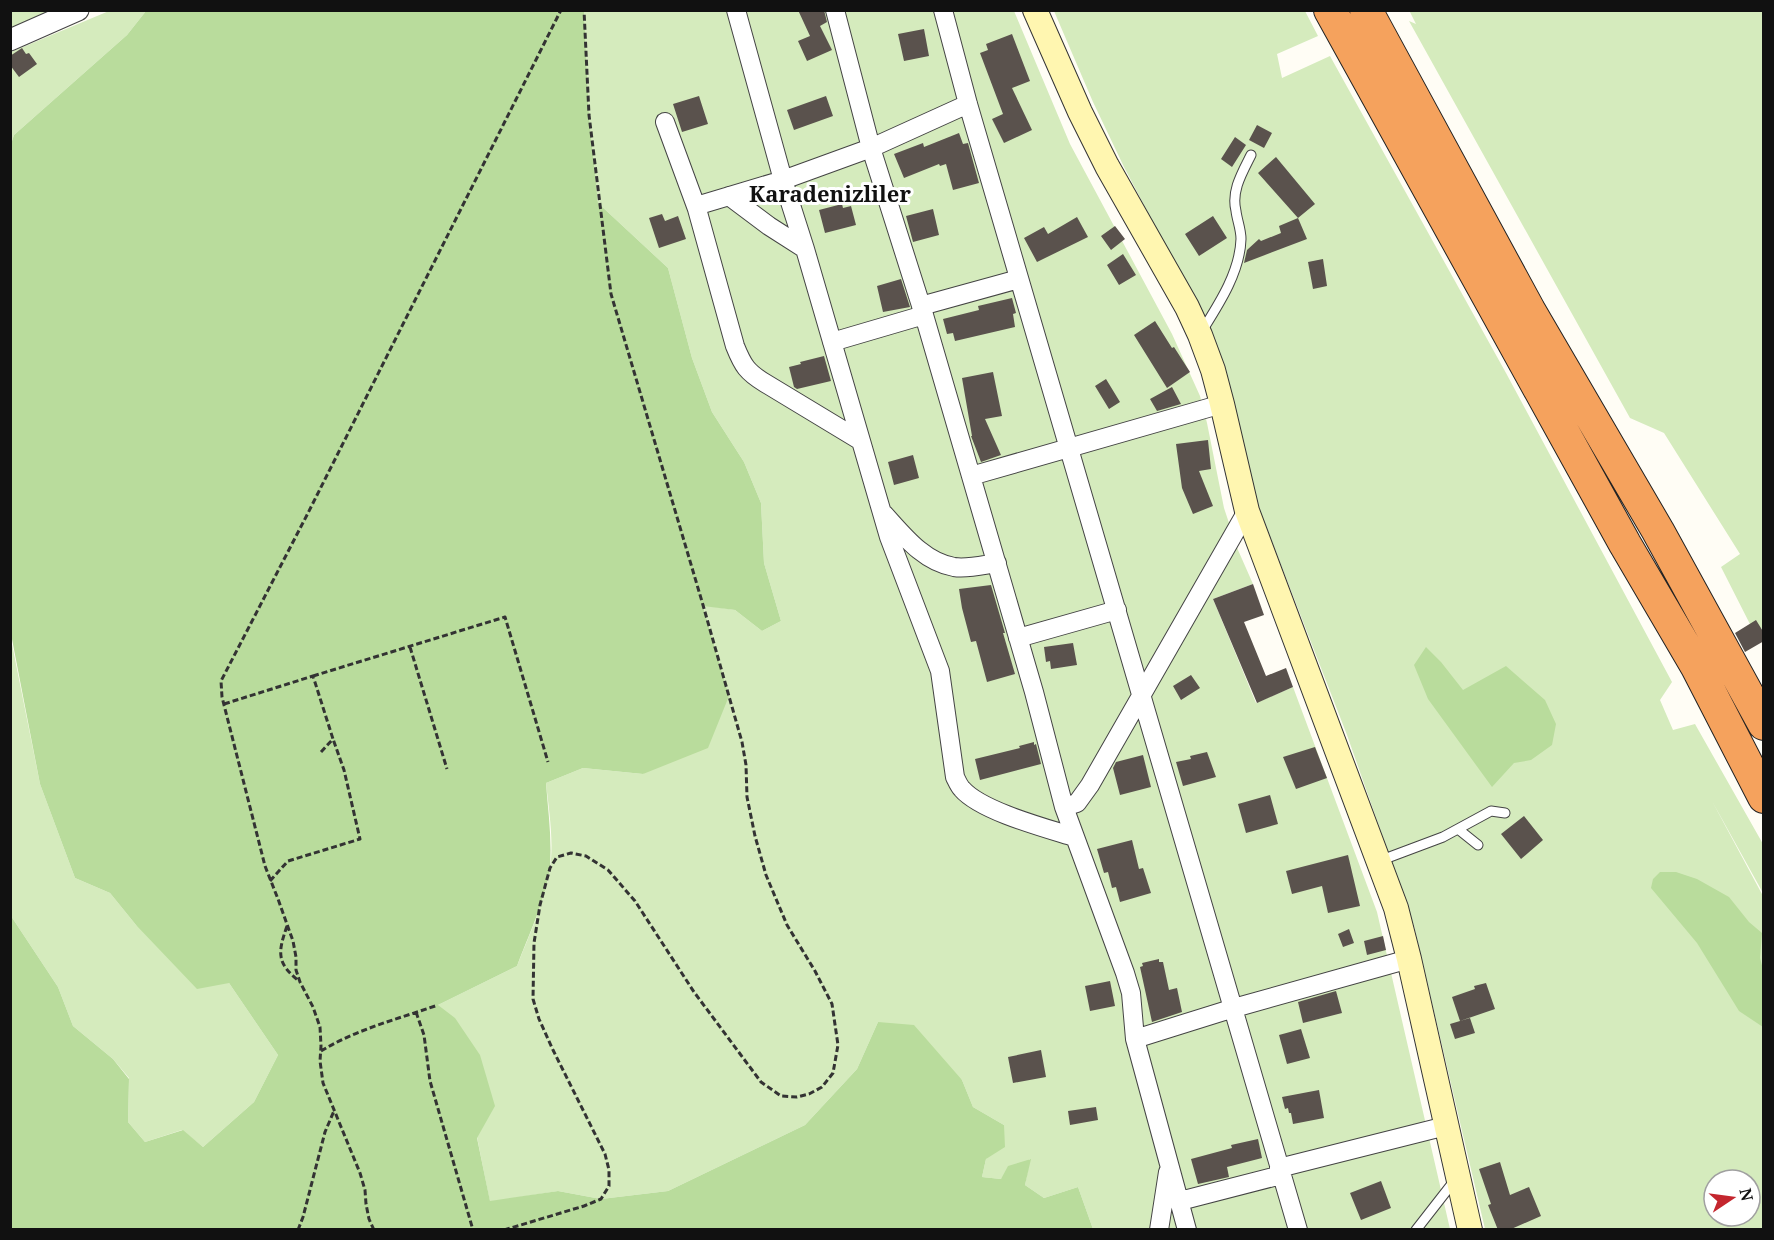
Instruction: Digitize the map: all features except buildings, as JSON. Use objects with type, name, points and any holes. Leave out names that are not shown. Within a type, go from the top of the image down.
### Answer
[{"type":"highway","points":[[1330,10],[1625,544],[1697,668],[1764,797]]},
{"type":"highway","points":[[1366,10],[1523,300],[1658,531],[1764,724]]},
{"type":"main road","points":[[1023,10],[1078,139],[1172,310],[1216,406]]},
{"type":"main road","points":[[1035,10],[1102,157],[1187,308],[1213,370],[1216,406],[1243,519],[1251,566],[1370,869],[1402,961],[1453,1183],[1470,1230]]},
{"type":"main road","points":[[1243,519],[1396,908],[1402,961]]},
{"type":"main road","points":[[1453,1183],[1456,1230]]},
{"type":"street","points":[[10,40],[78,10]]},
{"type":"street","points":[[736,10],[783,180],[889,537],[940,670],[955,777],[963,790],[981,803],[1005,814],[1074,837]]},
{"type":"street","points":[[835,10],[872,148],[923,311],[1034,692],[1064,807],[1116,944],[1131,993],[1135,1039],[1187,1230]]},
{"type":"street","points":[[943,10],[968,104],[1298,1230]]},
{"type":"street","points":[[696,206],[783,180],[872,148],[968,104]]},
{"type":"street","points":[[665,122],[696,206],[742,365],[765,384],[861,441]]},
{"type":"street","points":[[729,196],[805,249]]},
{"type":"street","points":[[832,342],[1019,279]]},
{"type":"street","points":[[971,476],[1216,406]]},
{"type":"street","points":[[881,511],[916,548],[935,561],[955,567],[996,563]]},
{"type":"street","points":[[1064,807],[1077,803],[1090,785],[1243,519]]},
{"type":"street","points":[[1018,638],[1117,610]]},
{"type":"street","points":[[1135,1039],[1234,1008],[1402,961]]},
{"type":"street","points":[[1180,1202],[1280,1171],[1440,1128]]},
{"type":"street","points":[[1159,1230],[1170,1165]]},
{"type":"lane","points":[[1200,335],[1229,284],[1239,254],[1241,237],[1234,196],[1251,155]]},
{"type":"lane","points":[[1379,861],[1443,837],[1491,811],[1505,813]]},
{"type":"lane","points":[[1458,829],[1478,845]]},
{"type":"lane","points":[[1416,1230],[1453,1183]]},
{"type":"path","points":[[374,1230],[369,1219],[365,1190],[351,1147],[323,1083],[320,1061],[320,1027],[300,982],[287,926],[265,866],[224,704],[221,681],[561,10]]},
{"type":"path","points":[[504,1230],[601,1199],[609,1186],[609,1170],[605,1154],[553,1050],[533,999],[534,943],[540,905],[550,868],[557,857],[571,853],[586,856],[608,870],[635,901],[694,992],[761,1082],[781,1096],[796,1098],[822,1087],[833,1073],[837,1045],[832,1004],[787,925],[766,875],[754,836],[747,797],[746,765],[742,742],[611,294],[589,115],[584,10]]},
{"type":"path","points":[[224,704],[505,617],[548,762]]},
{"type":"path","points":[[410,647],[447,768]]},
{"type":"path","points":[[270,881],[288,861],[360,839],[344,770],[313,676]]},
{"type":"path","points":[[320,753],[333,739]]},
{"type":"path","points":[[287,926],[280,952],[282,965],[300,982]]},
{"type":"path","points":[[321,1051],[349,1035],[438,1005]]},
{"type":"path","points":[[416,1012],[424,1035],[430,1081],[472,1230]]},
{"type":"path","points":[[298,1230],[326,1132],[334,1112]]},
{"type":"green space","points":[[1409,10],[1763,11],[1763,628],[1754,632],[1721,567],[1740,554],[1664,433],[1630,418],[1409,21],[1416,24]]},
{"type":"green space","points":[[10,11],[61,11],[11,30]]},
{"type":"green space","points":[[109,11],[146,11],[127,35],[14,135],[11,144],[11,52]]},
{"type":"green space","points":[[146,11],[584,11],[589,115],[598,203],[668,268],[692,358],[712,412],[744,462],[761,503],[764,563],[781,621],[762,631],[735,610],[703,606],[729,696],[708,748],[643,774],[583,768],[546,783],[550,824],[550,866],[545,890],[517,966],[438,1005],[455,1018],[480,1055],[495,1106],[477,1138],[490,1201],[558,1191],[601,1199],[668,1191],[805,1125],[857,1069],[878,1022],[914,1025],[962,1080],[973,1107],[1004,1125],[1005,1147],[986,1159],[982,1177],[1001,1179],[1008,1166],[1031,1159],[1025,1185],[1044,1198],[1078,1187],[1093,1229],[11,1229],[11,916],[58,987],[73,1026],[113,1059],[129,1079],[128,1122],[145,1142],[183,1130],[203,1147],[254,1102],[278,1055],[229,983],[197,989],[136,925],[110,893],[75,878],[40,784],[11,634],[11,144],[14,135],[127,35]]},
{"type":"green space","points":[[584,11],[1014,11],[1070,144],[1172,334],[1200,396],[1224,508],[1238,550],[1253,584],[1213,599],[1256,703],[1293,687],[1377,912],[1450,1229],[1093,1229],[1078,1187],[1044,1198],[1025,1185],[1030,1159],[1001,1179],[982,1177],[986,1159],[1004,1125],[973,1107],[962,1080],[878,1022],[857,1069],[805,1125],[668,1191],[601,1199],[558,1191],[490,1202],[477,1137],[438,1005],[517,966],[541,906],[548,881],[551,836],[546,783],[583,768],[643,774],[729,696],[703,605],[735,610],[762,631],[781,621],[764,563],[761,503],[744,462],[712,412],[692,358],[668,268],[598,203],[589,115]]},
{"type":"green space","points":[[1054,11],[1305,11],[1318,36],[1277,54],[1282,78],[1330,56],[1506,373],[1672,682],[1660,700],[1673,730],[1695,724],[1763,844],[1763,893],[1712,801],[1763,896],[1763,1229],[1485,1229],[1414,926],[1347,735],[1259,508],[1233,400],[1176,266],[1124,167]]},
{"type":"green space","points":[[10,634],[40,784],[75,878],[110,893],[136,925],[229,983],[278,1055],[254,1102],[203,1147],[182,1130],[145,1142],[128,1122],[129,1078],[113,1059],[73,1026],[58,987],[11,916]]},
{"type":"green space","points":[[1426,647],[1463,690],[1506,666],[1545,700],[1556,724],[1552,745],[1531,760],[1514,763],[1492,787],[1428,699],[1414,665]]},
{"type":"green space","points":[[1660,872],[1676,872],[1697,879],[1729,897],[1749,922],[1762,933],[1760,958],[1764,973],[1763,1027],[1739,1011],[1697,943],[1651,888],[1653,879]]},
{"type":"district","name":"Karadenizliler","points":[[830,194]]}]
